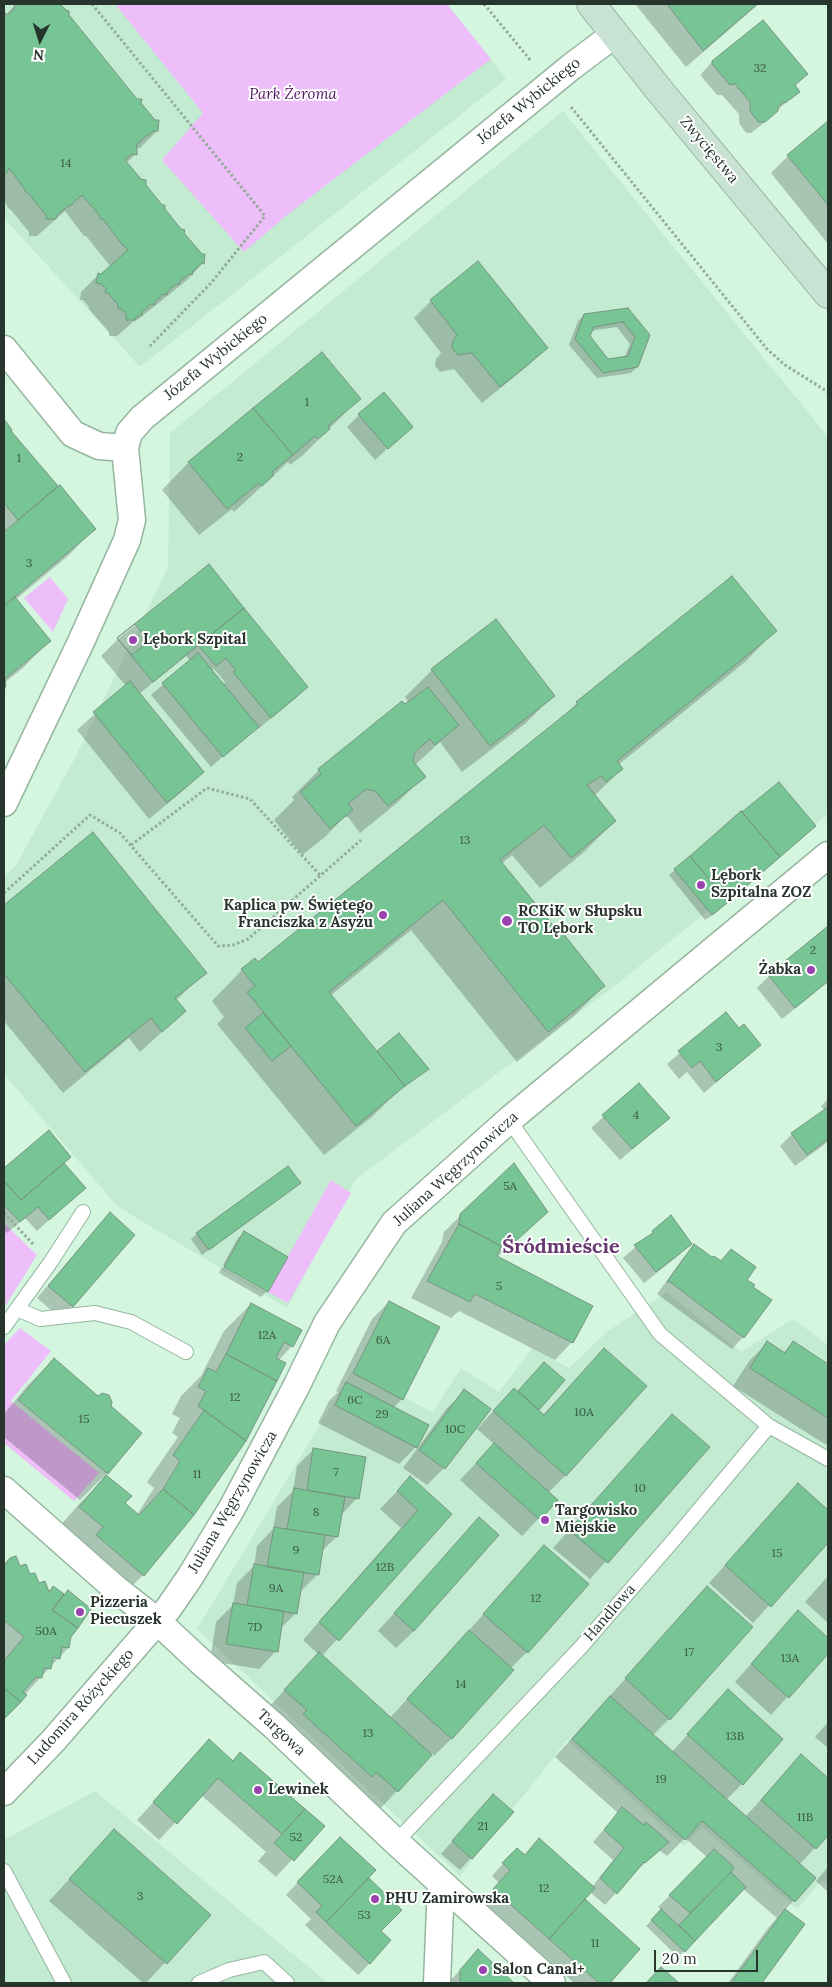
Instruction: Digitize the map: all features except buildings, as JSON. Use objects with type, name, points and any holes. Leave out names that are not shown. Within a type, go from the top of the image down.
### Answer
[{"type":"main road","name":"Zwycięstwa","points":[[591,4],[659,90],[828,294]]},
{"type":"street","name":"Józefa Wybickiego","points":[[125,448],[129,433],[142,418],[550,84],[615,34]]},
{"type":"street","points":[[4,349],[73,434],[99,446],[125,448],[132,520],[127,540],[80,644],[4,803]]},
{"type":"street","name":"Juliana Węgrzynowicza","points":[[157,1621],[190,1577],[232,1508],[296,1387],[327,1323],[394,1223],[508,1120],[828,855]]},
{"type":"street","name":"Targowa","points":[[4,1490],[116,1589],[157,1621],[200,1662],[274,1726],[396,1842],[552,1983]]},
{"type":"street","name":"Ludomira Różyckiego","points":[[4,1792],[53,1741],[157,1621]]},
{"type":"street","points":[[437,1983],[442,1884]]},
{"type":"lane","points":[[508,1120],[660,1334],[768,1426],[828,1459]]},
{"type":"lane","points":[[4,1327],[50,1263],[83,1212]]},
{"type":"lane","points":[[18,1309],[40,1318],[95,1314],[131,1322],[186,1352]]},
{"type":"lane","name":"Handlowa","points":[[396,1842],[581,1647],[678,1535],[768,1426]]},
{"type":"lane","points":[[4,1871],[64,1983]]},
{"type":"lane","points":[[199,1983],[229,1970],[264,1962],[287,1983]]},
{"type":"path","points":[[92,4],[265,216],[212,283],[148,348]]},
{"type":"path","points":[[484,4],[767,349],[784,365],[828,392]]},
{"type":"path","points":[[131,845],[207,788],[250,799],[320,875]]},
{"type":"path","points":[[4,893],[90,815],[120,833],[218,946],[233,946],[248,939],[361,840]]},
{"type":"path","points":[[4,1213],[50,1263]]},
{"type":"shaded area","points":[[4,4],[447,4],[506,79],[140,367],[4,218]]},
{"type":"shaded area","points":[[563,111],[828,437],[828,814],[621,981],[356,1179],[287,1308],[118,1207],[4,1074],[4,877],[16,865],[75,758],[168,567],[170,433]]},
{"type":"shaded area","name":"Targowisko Miejskie","points":[[667,1292],[741,1352],[793,1319],[828,1345],[828,1885],[822,1880],[797,1909],[702,1827],[684,1846],[567,1740],[460,1876],[197,1629],[352,1371],[433,1412],[461,1368],[499,1392],[533,1348],[569,1368],[608,1331]]},
{"type":"shaded area","points":[[95,1791],[328,1983],[4,1983],[4,1840]]},
{"type":"green space","name":"Park Żeroma","points":[[115,4],[447,4],[491,59],[287,215],[244,252],[162,160],[203,113]]},
{"type":"green space","points":[[50,577],[68,599],[53,632],[24,598]]},
{"type":"green space","points":[[331,1180],[351,1193],[288,1303],[268,1292]]},
{"type":"green space","points":[[4,1223],[37,1255],[4,1308]]},
{"type":"green space","points":[[20,1328],[51,1351],[11,1401],[99,1473],[74,1501],[4,1443],[4,1345]]},
{"type":"place","name":"Lębork Szpital","points":[[133,640]]},
{"type":"place","name":"Lębork Szpitalna ZOZ","points":[[701,885]]},
{"type":"place","name":"Kaplica pw. Świętego Franciszka z Asyżu","points":[[383,915]]},
{"type":"place","name":"RCKiK w Słupsku TO Lębork","points":[[507,921]]},
{"type":"place","name":"Żabka","points":[[811,970]]},
{"type":"place","name":"Targowisko Miejskie","points":[[545,1520]]},
{"type":"place","name":"Pizzeria Piecuszek","points":[[80,1612]]},
{"type":"place","name":"Lewinek","points":[[258,1790]]},
{"type":"place","name":"PHU Zamirowska","points":[[375,1899]]},
{"type":"place","name":"Salon Canal+","points":[[483,1970]]},
{"type":"district","name":"Śródmieście","points":[[561,1247]]}]
